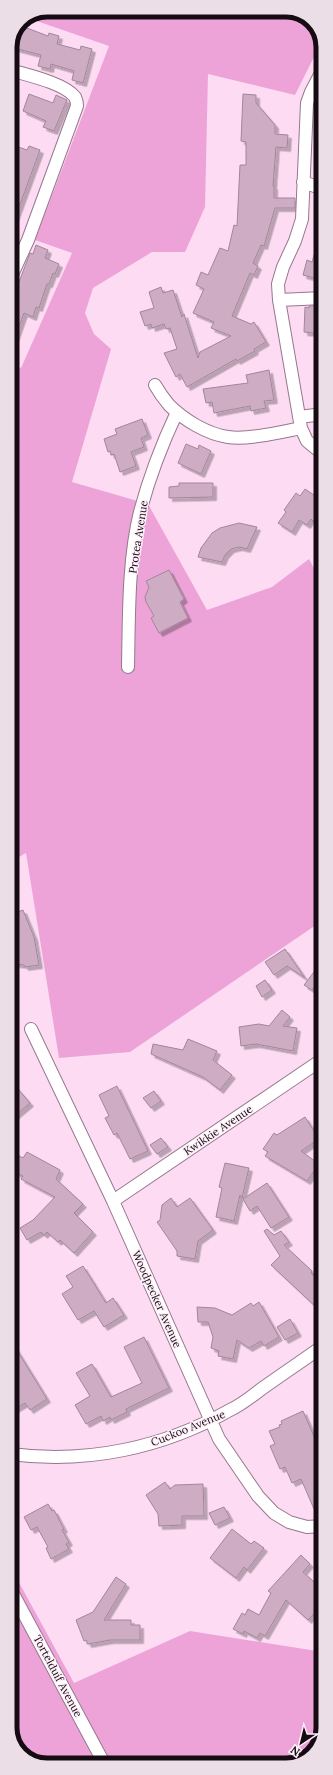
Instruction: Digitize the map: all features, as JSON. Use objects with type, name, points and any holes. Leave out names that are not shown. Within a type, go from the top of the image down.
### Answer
[{"type":"street","points":[[17,72],[48,82],[68,91],[76,98],[77,106],[28,240],[17,264]]},
{"type":"street","points":[[316,82],[311,92],[306,112],[302,219],[299,231],[283,268],[278,284],[279,300],[300,423],[307,441],[316,448]]},
{"type":"street","points":[[311,92],[316,94]]},
{"type":"street","points":[[303,182],[316,187]]},
{"type":"street","points":[[279,300],[316,298]]},
{"type":"street","points":[[155,385],[168,405],[177,412],[199,427],[214,434],[229,437],[244,437],[300,423],[316,417]]},
{"type":"street","name":"Protea Avenue","points":[[128,667],[131,587],[140,513],[151,474],[177,412]]},
{"type":"street","name":"Woodpecker Avenue","points":[[31,1029],[113,1201],[219,1438],[258,1496],[274,1513],[289,1522],[307,1527],[316,1526]]},
{"type":"street","name":"Kwikkie Avenue","points":[[113,1201],[316,1064]]},
{"type":"street","name":"Cuckoo Avenue","points":[[17,1455],[55,1458],[83,1457],[112,1453],[158,1441],[231,1410],[316,1351]]},
{"type":"street","name":"Tortelduif Avenue","points":[[17,1601],[101,1758]]},
{"type":"shaded area","points":[[47,17],[288,17],[303,22],[311,30],[316,43],[316,53],[295,95],[208,74],[205,207],[185,252],[152,252],[93,288],[85,313],[94,334],[111,349],[72,482],[148,504],[207,610],[272,587],[309,559],[316,572],[316,925],[130,1052],[59,1058],[26,853],[17,858],[17,367],[21,368],[72,253],[35,240],[109,46],[33,20]]},
{"type":"shaded area","points":[[17,1579],[74,1683],[190,1631],[316,1651],[316,1728],[314,1740],[309,1748],[301,1754],[290,1758],[45,1758],[35,1756],[23,1746],[17,1732]]},
{"type":"building","points":[[25,27],[48,36],[49,33],[59,36],[57,44],[80,50],[81,46],[92,49],[83,83],[72,80],[74,71],[51,64],[50,69],[38,66],[41,55],[17,49],[19,35]]},
{"type":"building","points":[[29,94],[53,103],[56,95],[67,100],[54,131],[43,127],[46,121],[23,111]]},
{"type":"building","points":[[243,94],[256,95],[256,103],[275,125],[275,134],[288,135],[287,148],[276,147],[273,186],[274,198],[295,198],[295,208],[275,208],[264,246],[261,245],[253,263],[258,266],[254,275],[250,273],[232,316],[251,324],[254,322],[266,342],[254,349],[255,351],[237,361],[236,359],[187,387],[180,374],[176,377],[164,353],[177,349],[170,328],[166,329],[164,324],[152,328],[151,324],[145,326],[140,312],[154,308],[149,292],[161,287],[163,293],[173,290],[182,317],[184,314],[198,358],[200,352],[231,336],[211,328],[214,322],[193,313],[204,289],[196,285],[201,272],[208,275],[220,248],[228,251],[234,225],[237,226],[240,165],[246,165],[246,142],[241,141]]},
{"type":"building","points":[[17,146],[27,150],[29,146],[40,150],[17,213]]},
{"type":"building","points":[[36,245],[48,250],[45,258],[59,264],[55,274],[53,273],[49,284],[47,284],[39,308],[36,307],[33,317],[24,313],[17,333],[17,284],[30,253],[33,254]]},
{"type":"building","points":[[316,248],[316,279],[303,275],[307,260],[312,262]]},
{"type":"building","points":[[309,306],[316,306],[316,333],[304,332],[305,307],[309,308]]},
{"type":"building","points":[[269,370],[274,400],[264,401],[266,408],[251,411],[250,406],[214,413],[212,402],[206,403],[203,389],[248,383],[246,375]]},
{"type":"building","points":[[142,419],[148,435],[141,438],[144,447],[131,452],[136,466],[120,472],[114,454],[111,455],[110,451],[108,452],[104,439],[117,434],[115,429]]},
{"type":"building","points":[[186,444],[198,449],[199,445],[211,451],[201,474],[178,463]]},
{"type":"building","points":[[179,483],[213,483],[213,497],[169,498],[169,487],[179,486]]},
{"type":"building","points":[[305,489],[316,496],[316,524],[311,519],[307,525],[299,520],[292,532],[278,523],[286,512],[284,510],[296,493],[300,496]]},
{"type":"building","points":[[239,523],[257,527],[247,549],[239,547],[231,549],[225,555],[222,562],[198,557],[201,548],[212,533],[220,528]]},
{"type":"building","points":[[169,570],[184,599],[180,602],[188,618],[159,633],[151,618],[154,616],[146,602],[145,597],[149,587],[146,581]]},
{"type":"building","points":[[23,910],[34,937],[39,965],[25,967],[24,965],[17,964],[17,912]]},
{"type":"building","points":[[285,949],[305,978],[287,966],[274,975],[265,962]]},
{"type":"building","points":[[316,969],[316,985],[312,990],[304,985]]},
{"type":"building","points":[[265,980],[272,990],[262,997],[256,986]]},
{"type":"building","points":[[282,1010],[290,1017],[283,1026],[297,1028],[293,1051],[256,1044],[241,1046],[239,1027],[259,1024],[269,1026]]},
{"type":"building","points":[[188,1039],[217,1051],[213,1060],[232,1075],[220,1090],[203,1077],[151,1054],[153,1044],[183,1050]]},
{"type":"building","points":[[117,1086],[148,1151],[130,1159],[117,1133],[114,1135],[105,1118],[109,1116],[99,1095]]},
{"type":"building","points":[[17,1088],[30,1103],[17,1114]]},
{"type":"building","points":[[154,1091],[161,1101],[151,1108],[143,1098]]},
{"type":"building","points":[[305,1117],[316,1134],[316,1141],[301,1151],[316,1162],[316,1168],[307,1181],[265,1156],[268,1152],[263,1149],[274,1133],[277,1135]]},
{"type":"building","points":[[161,1138],[168,1147],[157,1154],[150,1145]]},
{"type":"building","points":[[27,1152],[60,1170],[56,1179],[83,1204],[74,1213],[93,1232],[74,1253],[60,1240],[58,1242],[47,1232],[44,1235],[41,1232],[27,1240],[20,1228],[33,1220],[55,1197],[21,1179],[23,1176],[17,1173],[17,1155],[23,1158]]},
{"type":"building","points":[[225,1163],[249,1168],[242,1198],[240,1195],[234,1221],[216,1217],[222,1188],[219,1187]]},
{"type":"building","points":[[267,1183],[289,1217],[271,1228],[257,1206],[250,1211],[243,1199]]},
{"type":"building","points":[[171,1198],[177,1207],[190,1198],[213,1230],[198,1241],[195,1259],[177,1256],[177,1251],[157,1222],[160,1220],[162,1205]]},
{"type":"building","points":[[267,1229],[274,1235],[281,1231],[289,1242],[284,1245],[312,1271],[311,1273],[316,1278],[316,1307],[271,1265],[280,1256],[264,1231]]},
{"type":"building","points":[[83,1266],[106,1303],[113,1298],[124,1315],[104,1327],[94,1311],[78,1320],[62,1294],[73,1287],[66,1276]]},
{"type":"building","points":[[259,1302],[279,1337],[264,1346],[261,1341],[249,1348],[237,1340],[233,1359],[218,1356],[219,1351],[211,1348],[213,1337],[208,1322],[198,1322],[197,1307],[215,1308],[232,1315],[251,1303],[253,1306]]},
{"type":"building","points":[[290,1319],[298,1333],[285,1340],[277,1327]]},
{"type":"building","points":[[144,1337],[169,1388],[126,1409],[127,1412],[111,1420],[110,1417],[103,1421],[101,1416],[86,1424],[75,1405],[90,1396],[76,1373],[92,1364],[111,1397],[142,1383],[124,1347]]},
{"type":"building","points":[[17,1350],[47,1399],[30,1410],[25,1403],[17,1408]]},
{"type":"building","points":[[303,1411],[316,1441],[316,1508],[314,1509],[301,1479],[292,1483],[285,1467],[280,1469],[270,1446],[275,1444],[269,1431],[280,1427],[279,1425],[282,1424],[281,1421]]},
{"type":"building","points":[[165,1482],[170,1489],[175,1485],[203,1484],[204,1516],[182,1516],[182,1525],[159,1526],[158,1514],[146,1495]]},
{"type":"building","points":[[48,1504],[52,1511],[54,1510],[64,1529],[62,1530],[69,1542],[66,1544],[69,1549],[51,1559],[46,1548],[48,1547],[37,1527],[31,1530],[24,1517]]},
{"type":"building","points":[[224,1507],[230,1518],[215,1525],[209,1513]]},
{"type":"building","points":[[232,1529],[251,1544],[254,1541],[264,1548],[247,1570],[244,1567],[236,1578],[210,1558]]},
{"type":"building","points":[[301,1555],[310,1564],[303,1572],[316,1584],[316,1611],[308,1620],[286,1600],[265,1636],[260,1633],[257,1638],[244,1631],[243,1634],[233,1629],[242,1613],[245,1615],[248,1609],[259,1615],[271,1593],[268,1591]]},
{"type":"building","points":[[116,1577],[126,1584],[104,1620],[131,1620],[131,1625],[140,1625],[140,1640],[110,1640],[88,1644],[86,1640],[84,1641],[76,1620],[93,1612]]}]
